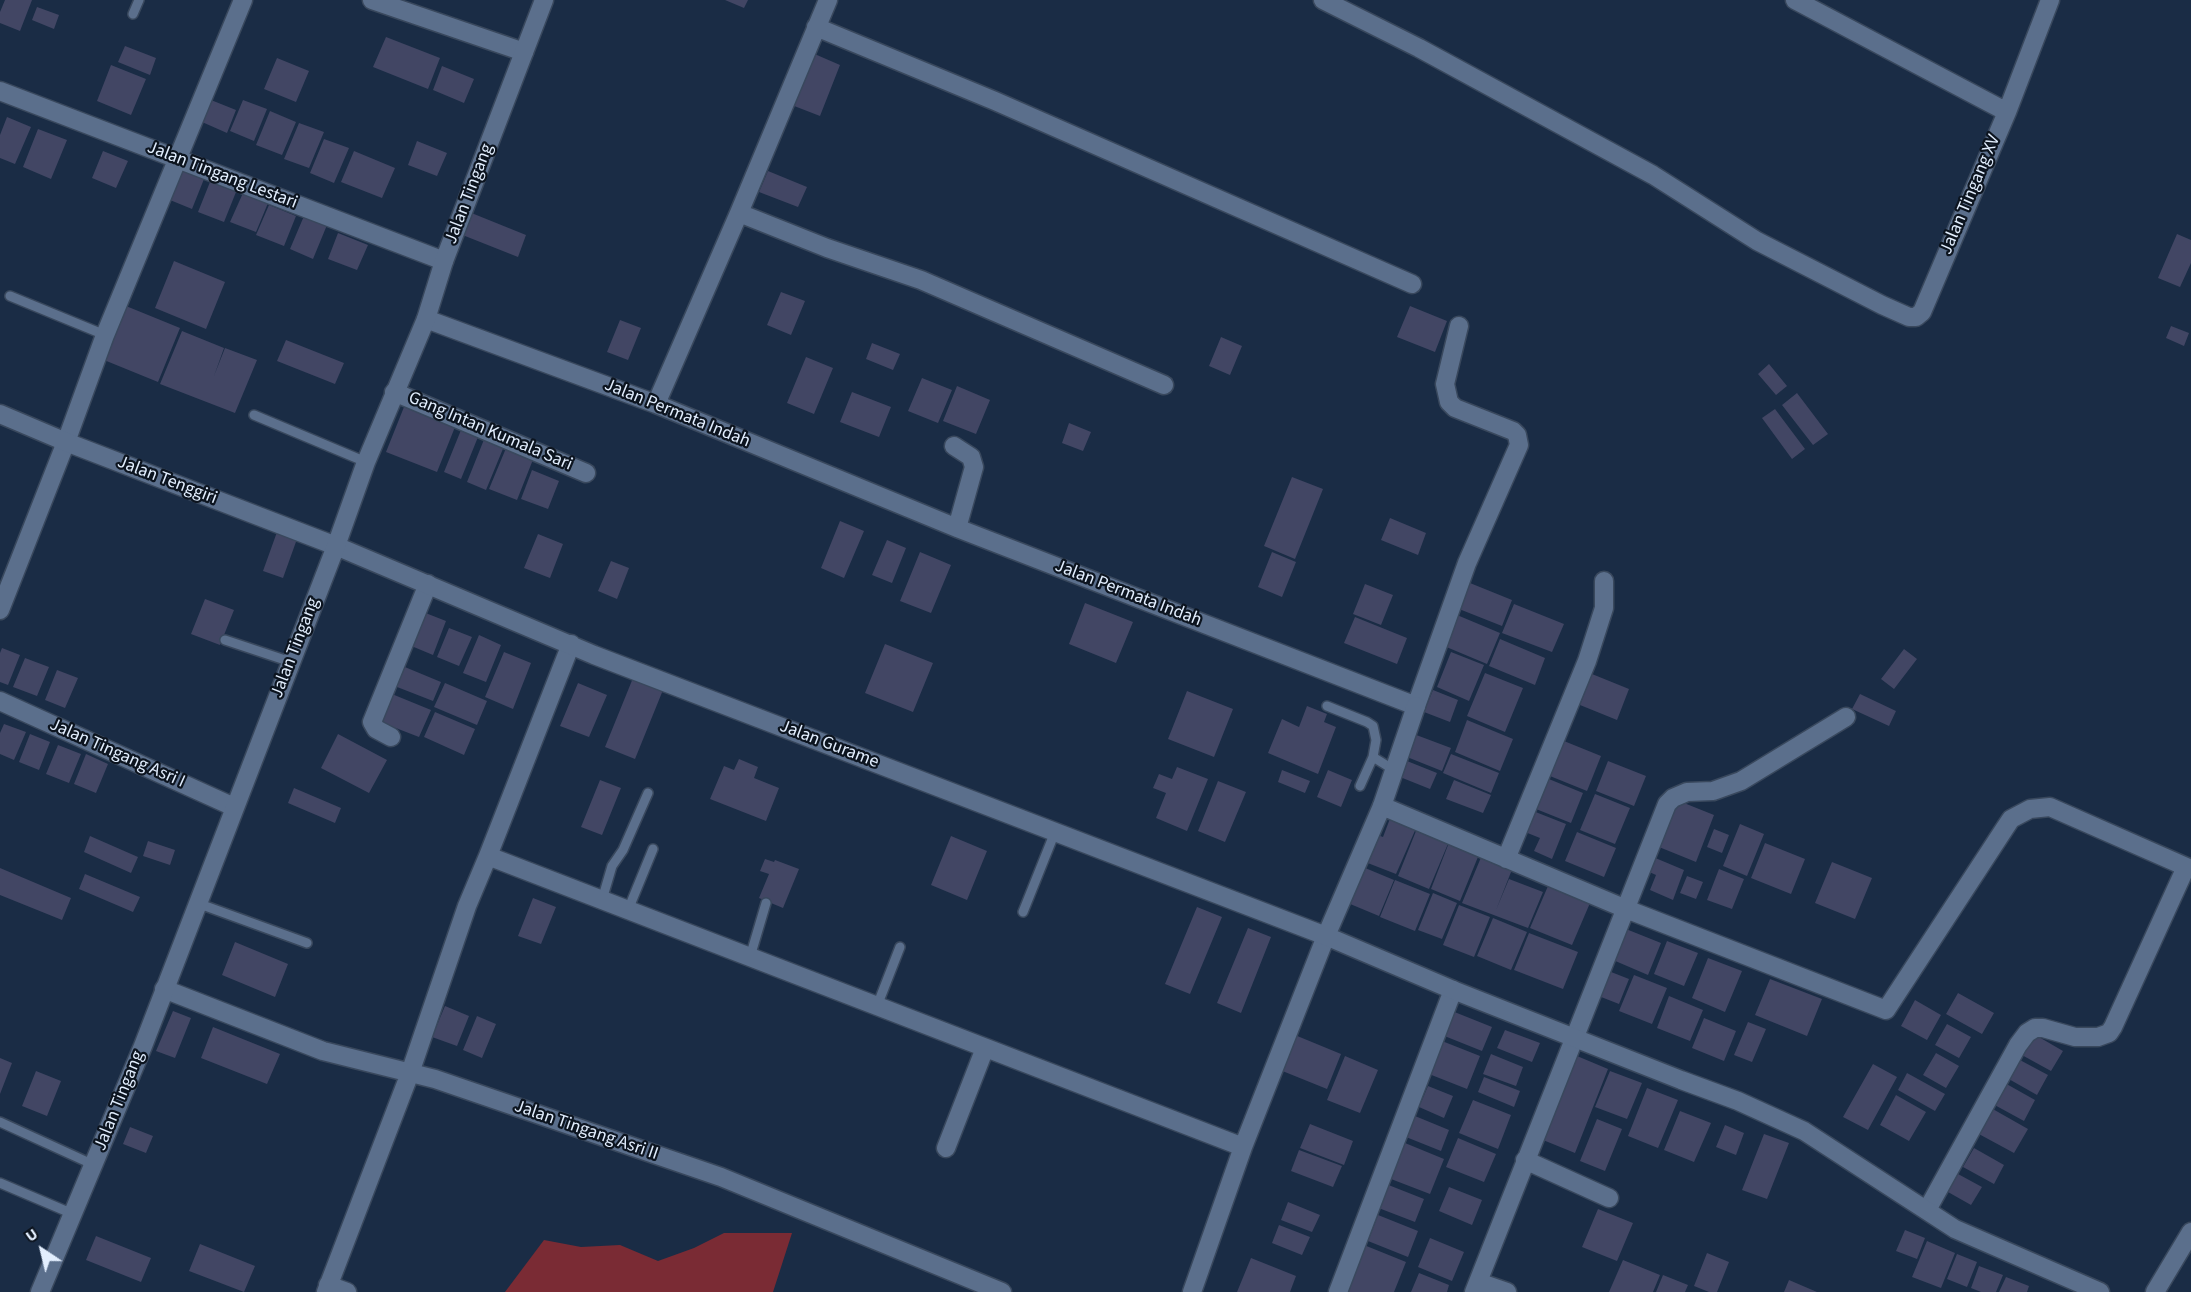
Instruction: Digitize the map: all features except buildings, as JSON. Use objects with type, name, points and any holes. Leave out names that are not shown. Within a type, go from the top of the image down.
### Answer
[{"type":"street","points":[[0,610],[105,335],[243,0]]},
{"type":"street","points":[[372,0],[524,52]]},
{"type":"street","name":"Jalan Tingang","points":[[40,1292],[143,1046],[336,546],[366,462],[426,319],[444,261],[544,0]]},
{"type":"street","points":[[656,405],[828,0]]},
{"type":"street","name":"Jalan Tingang XV","points":[[1323,0],[1419,48],[1653,176],[1748,235],[1882,305],[1910,317],[1921,315],[2007,112],[2050,0]]},
{"type":"street","points":[[1795,0],[2007,112]]},
{"type":"street","points":[[816,27],[984,96],[1412,284]]},
{"type":"street","name":"Jalan Tingang Lestari","points":[[0,91],[444,261]]},
{"type":"street","points":[[739,213],[827,248],[921,280],[1164,385]]},
{"type":"street","name":"Jalan Permata Indah","points":[[426,319],[656,405],[957,528],[1416,706]]},
{"type":"street","points":[[1192,1292],[1243,1147],[1326,936],[1382,806],[1467,563],[1519,445],[1517,435],[1513,431],[1455,408],[1449,402],[1444,384],[1459,326]]},
{"type":"street","name":"Gang Intan Kumala Sari","points":[[394,392],[537,450],[586,473]]},
{"type":"street","name":"Jalan Tenggiri","points":[[0,414],[66,442],[336,546]]},
{"type":"street","points":[[954,446],[971,457],[974,467],[957,528]]},
{"type":"street","name":"Jalan Gurame","points":[[336,546],[604,659],[1326,936],[1453,990],[1738,1101],[1804,1131],[1954,1228],[2098,1292]]},
{"type":"street","points":[[1506,859],[1587,662],[1604,608],[1604,581]]},
{"type":"street","points":[[391,737],[376,729],[372,723],[428,584]]},
{"type":"street","points":[[347,1292],[327,1289],[410,1073],[467,906],[571,644]]},
{"type":"street","name":"Jalan Tingang Asri I","points":[[0,700],[234,807]]},
{"type":"street","points":[[1507,1292],[1476,1287],[1664,810],[1673,798],[1687,792],[1726,788],[1741,781],[1846,717]]},
{"type":"street","points":[[1382,806],[1626,909],[1886,1010],[2005,828],[2020,814],[2038,807],[2050,807],[2188,868],[2113,1028],[2109,1033],[2098,1037],[2075,1036],[2043,1028],[2035,1028],[2027,1033],[2018,1045],[1927,1210]]},
{"type":"street","points":[[488,856],[1243,1147]]},
{"type":"street","name":"Jalan Tingang Asri II","points":[[164,988],[323,1051],[435,1079],[721,1176],[1002,1292]]},
{"type":"street","points":[[1338,1292],[1453,990]]},
{"type":"street","points":[[946,1148],[985,1048]]},
{"type":"street","points":[[1525,1160],[1609,1198]]},
{"type":"street","points":[[2155,1292],[2191,1232]]},
{"type":"lane","points":[[133,14],[139,0]]},
{"type":"lane","points":[[10,296],[105,335]]},
{"type":"lane","points":[[254,415],[366,462]]},
{"type":"lane","points":[[225,640],[291,662]]},
{"type":"lane","points":[[1327,706],[1373,726],[1376,740],[1373,757],[1360,786]]},
{"type":"lane","points":[[1373,757],[1394,770]]},
{"type":"lane","points":[[602,900],[612,866],[623,850],[648,793]]},
{"type":"lane","points":[[1023,912],[1055,832]]},
{"type":"lane","points":[[628,910],[653,849]]},
{"type":"lane","points":[[197,903],[306,943]]},
{"type":"lane","points":[[750,957],[766,903]]},
{"type":"lane","points":[[877,1006],[900,946]]},
{"type":"lane","points":[[0,1122],[94,1165]]},
{"type":"lane","points":[[0,1183],[73,1214]]},
{"type":"shaded area","points":[[724,1233],[792,1233],[773,1292],[505,1292],[544,1240],[581,1247],[620,1245],[658,1261],[694,1248]]}]
